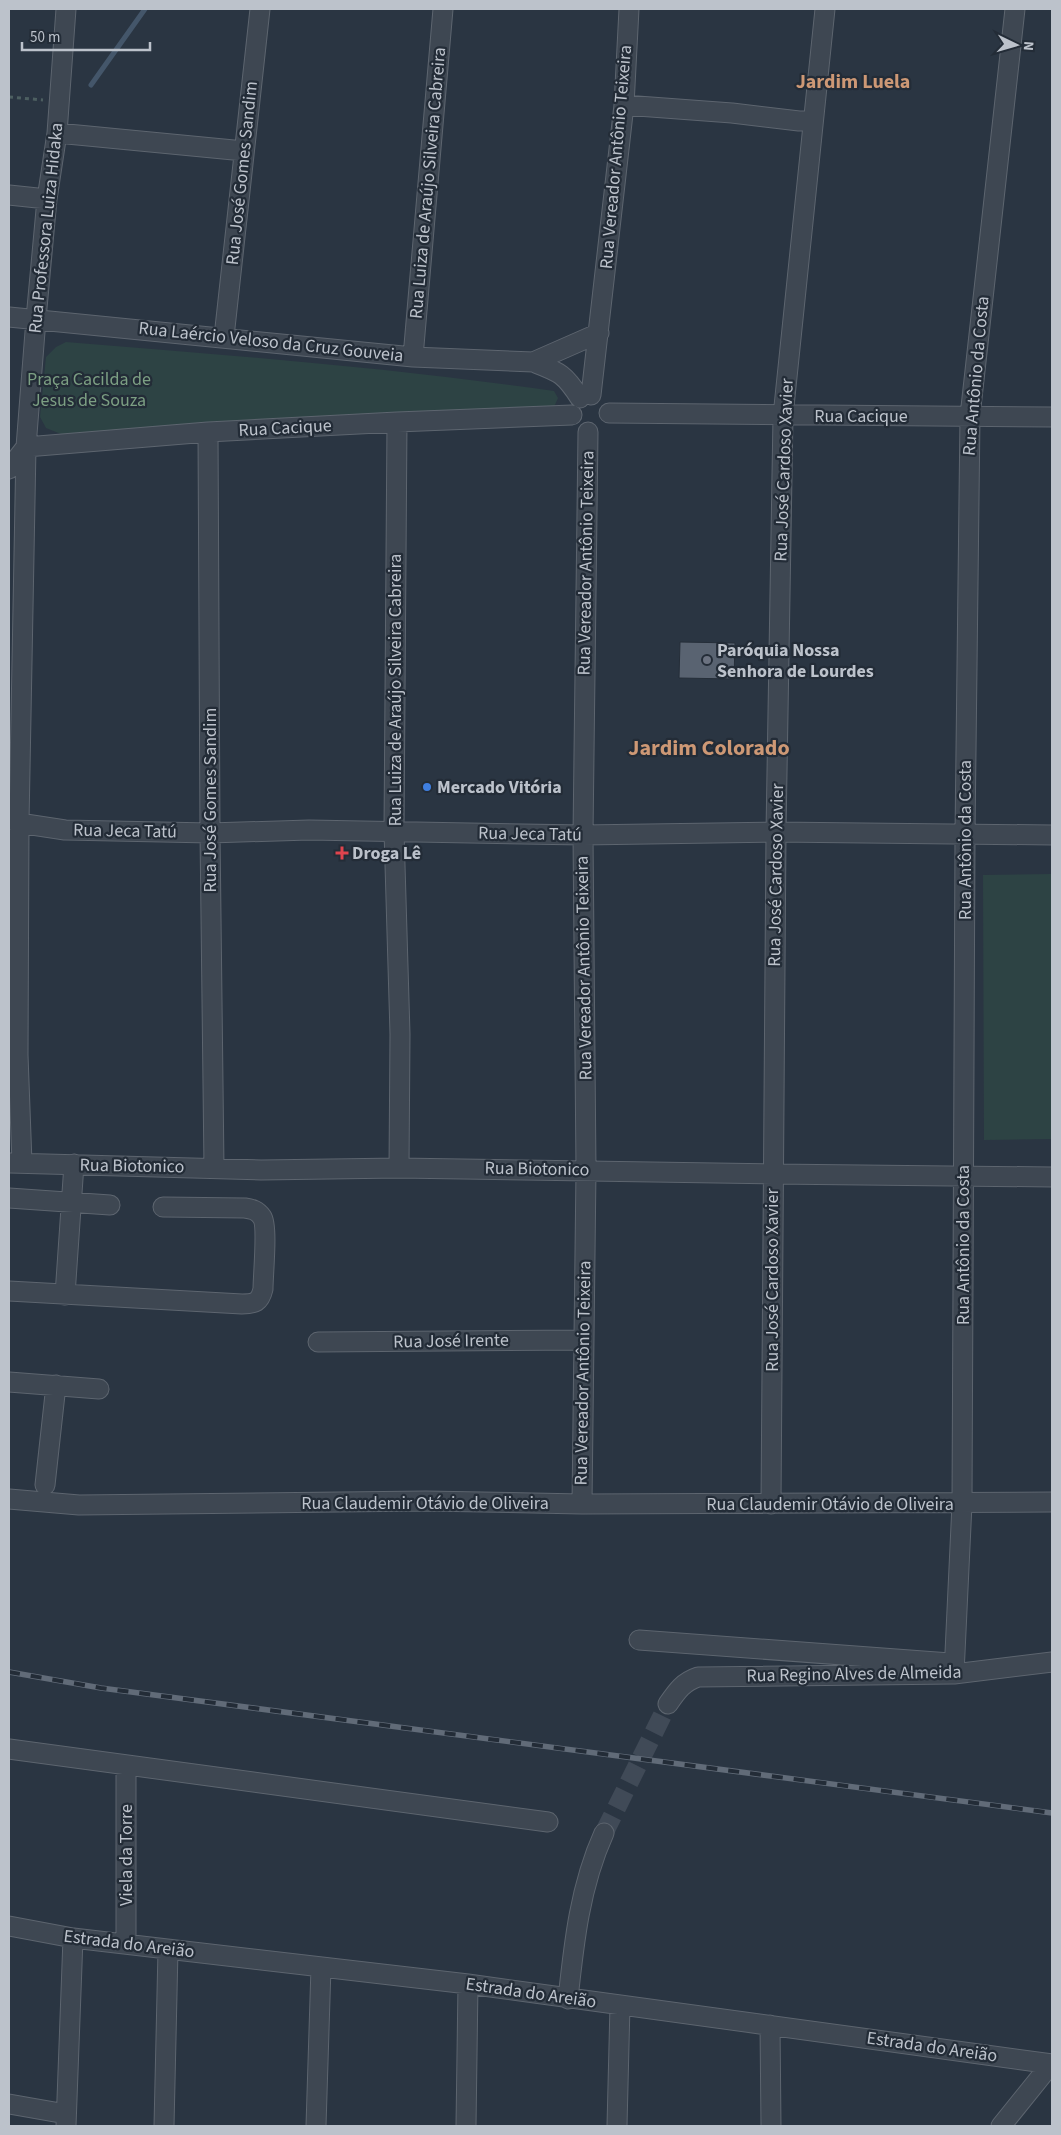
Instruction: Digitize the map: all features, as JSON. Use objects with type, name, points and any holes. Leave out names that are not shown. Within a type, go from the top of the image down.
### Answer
[{"type":"street","name":"Rua Professora Luiza Hidaka","points":[[15,1163],[18,1055],[14,821],[26,447],[36,319],[48,199],[57,133],[66,9]]},
{"type":"street","name":"Rua José Gomes Sandim","points":[[224,337],[260,9]]},
{"type":"street","name":"Rua Luiza de Araújo Silveira Cabreira","points":[[413,357],[443,9]]},
{"type":"street","name":"Rua Vereador Antônio Teixeira","points":[[585,396],[599,333],[624,105],[629,9]]},
{"type":"street","name":"Rua José Cardoso Xavier","points":[[771,1504],[776,832],[783,416],[825,9]]},
{"type":"street","name":"Rua Antônio da Costa","points":[[954,1669],[962,1504],[965,834],[970,416],[1015,9]]},
{"type":"street","points":[[624,105],[813,121]]},
{"type":"street","points":[[57,133],[244,151]]},
{"type":"street","points":[[9,195],[48,199]]},
{"type":"street","name":"Rua Laércio Veloso da Cruz Gouveia","points":[[9,316],[413,357],[533,362],[560,372],[585,396]]},
{"type":"street","name":"Rua Laércio Veloso da Cruz Gouveia","points":[[533,362],[599,333]]},
{"type":"street","points":[[585,396],[602,399],[606,403],[609,413],[608,421],[594,432],[588,432],[577,426],[572,415],[575,404],[585,396]]},
{"type":"street","name":"Rua Cacique","points":[[609,413],[1052,418]]},
{"type":"street","name":"Rua Cacique","points":[[26,447],[208,432],[572,415]]},
{"type":"street","name":"Rua Luiza de Araújo Silveira Cabreira","points":[[397,422],[394,831],[400,1034],[399,1168]]},
{"type":"street","name":"Rua José Gomes Sandim","points":[[208,432],[214,1168]]},
{"type":"street","name":"Rua Vereador Antônio Teixeira","points":[[582,1504],[586,1170],[583,835],[588,432]]},
{"type":"street","points":[[9,469],[26,447]]},
{"type":"street","name":"Rua Jeca Tatú","points":[[14,821],[65,830],[210,833],[309,830],[583,835],[776,832],[1052,835]]},
{"type":"street","name":"Rua Biotonico","points":[[15,1163],[261,1170],[399,1168],[1052,1177]]},
{"type":"street","points":[[66,1295],[74,1164]]},
{"type":"street","points":[[9,1198],[110,1205]]},
{"type":"street","points":[[9,1291],[242,1304],[254,1304],[261,1298],[265,1229],[263,1218],[255,1210],[245,1208],[163,1207]]},
{"type":"street","name":"Rua José Irente","points":[[318,1342],[584,1340]]},
{"type":"street","points":[[9,1382],[99,1389]]},
{"type":"street","points":[[45,1485],[56,1386]]},
{"type":"street","name":"Rua Claudemir Otávio de Oliveira","points":[[9,1499],[79,1505],[417,1501],[582,1504],[962,1504],[1052,1502]]},
{"type":"street","points":[[639,1640],[954,1669]]},
{"type":"street","name":"Rua Regino Alves de Almeida","points":[[668,1704],[678,1688],[687,1680],[698,1676],[954,1669],[1052,1662]]},
{"type":"street","points":[[9,1749],[548,1822]]},
{"type":"street","name":"Viela da Torre","points":[[126,1766],[126,1944]]},
{"type":"street","points":[[568,1999],[583,1894],[589,1867],[604,1833]]},
{"type":"street","name":"Estrada do Areião","points":[[9,1926],[73,1938],[468,1984],[1052,2064]]},
{"type":"street","points":[[9,2104],[66,2120],[73,1938]]},
{"type":"street","points":[[164,2126],[168,1950]]},
{"type":"street","points":[[316,2126],[322,1967]]},
{"type":"street","points":[[466,2126],[468,1984]]},
{"type":"street","points":[[617,2126],[620,2005]]},
{"type":"street","points":[[770,2025],[771,2126]]},
{"type":"street","points":[[1001,2126],[1052,2064]]},
{"type":"path","points":[[9,97],[59,102]]},
{"type":"green space","name":"Praça Cacilda de Jesus de Souza","points":[[66,342],[432,375],[554,391],[558,398],[554,407],[374,415],[76,435],[61,434],[46,428],[40,417],[46,357],[56,347]]},
{"type":"green space","points":[[1052,874],[1052,1139],[984,1140],[983,875]]},
{"type":"building","name":"Paróquia Nossa Senhora de Lourdes","points":[[680,642],[735,643],[734,679],[679,678]]},
{"type":"waterway","points":[[91,85],[145,9]]},
{"type":"tunnel","points":[[604,1833],[668,1704]]},
{"type":"railway","points":[[9,1672],[101,1688],[1052,1813]]},
{"type":"place","name":"Paróquia Nossa Senhora de Lourdes","points":[[707,660]]},
{"type":"place","name":"Mercado Vitória","points":[[427,787]]},
{"type":"place","name":"Droga Lê","points":[[342,853]]},
{"type":"district","name":"Jardim Luela","points":[[853,82]]},
{"type":"district","name":"Jardim Colorado","points":[[709,748]]}]
